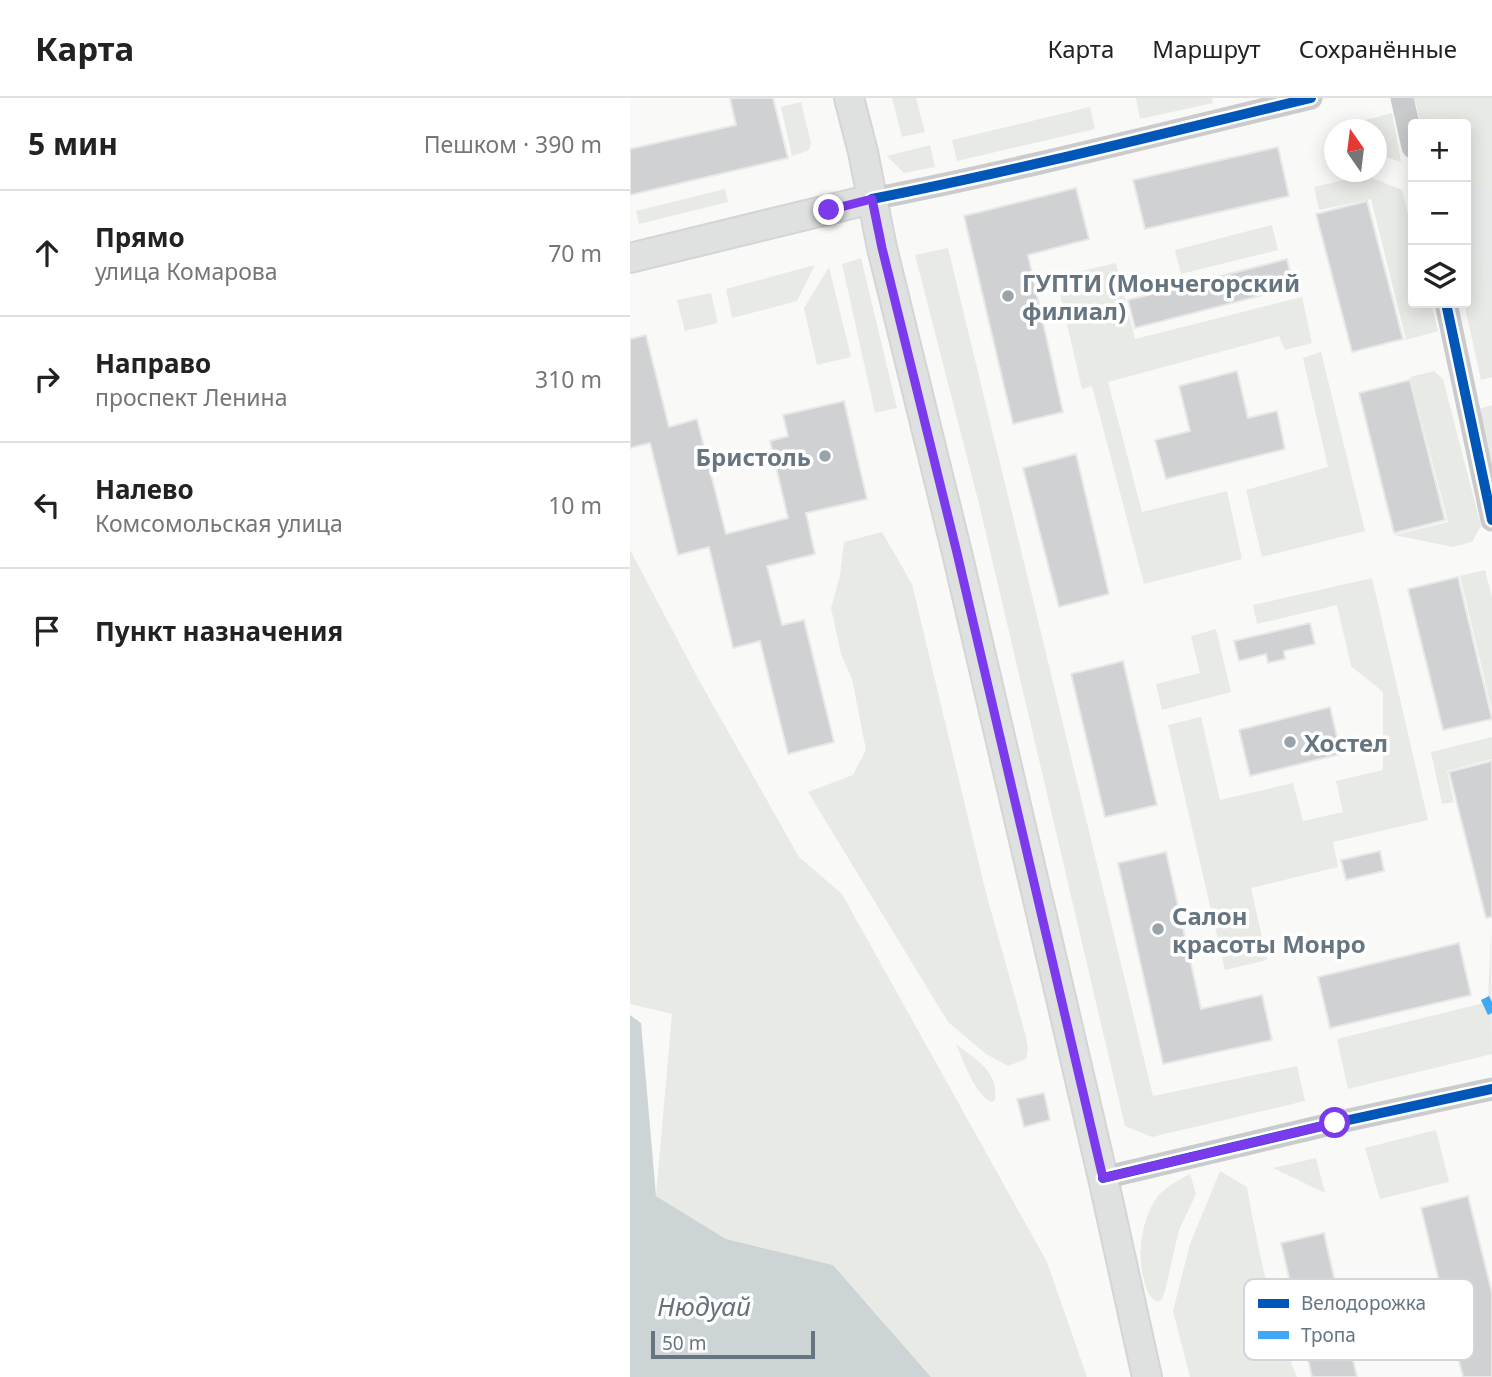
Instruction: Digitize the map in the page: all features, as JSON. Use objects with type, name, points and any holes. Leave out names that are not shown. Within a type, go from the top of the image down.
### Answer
[{"type":"main road","points":[[849,98],[882,248],[960,566],[1103,1178],[1147,1377]]},
{"type":"main road","points":[[630,258],[872,199]]},
{"type":"street","points":[[872,199],[1091,152],[1311,98]]},
{"type":"street","points":[[1402,98],[1408,125]]},
{"type":"street","points":[[1447,308],[1492,520]]},
{"type":"street","points":[[1103,1178],[1492,1089]]},
{"type":"shaded area","points":[[892,98],[916,98],[925,132],[902,137]]},
{"type":"shaded area","points":[[1136,98],[1212,98],[1213,103],[1140,119]]},
{"type":"shaded area","points":[[1414,98],[1492,98],[1492,188],[1471,181],[1471,119],[1420,119]]},
{"type":"shaded area","points":[[1492,98],[1492,352],[1471,262],[1471,119]]},
{"type":"shaded area","points":[[801,102],[811,143],[809,150],[792,156],[781,107]]},
{"type":"shaded area","points":[[1090,107],[1095,129],[957,161],[952,140]]},
{"type":"shaded area","points":[[1392,113],[1401,162],[1387,157],[1387,119],[1370,119]]},
{"type":"shaded area","points":[[930,145],[935,167],[904,173],[887,156]]},
{"type":"shaded area","points":[[1335,182],[1382,182],[1402,190],[1408,214],[1408,308],[1432,308],[1438,331],[1406,340],[1371,199],[1319,210],[1314,187]]},
{"type":"shaded area","points":[[725,189],[728,202],[639,224],[636,211]]},
{"type":"shaded area","points":[[1272,225],[1278,250],[1181,274],[1175,250]]},
{"type":"shaded area","points":[[1480,247],[1492,297],[1492,377],[1481,380],[1465,308],[1471,308],[1471,249]]},
{"type":"shaded area","points":[[948,248],[1153,1096],[1297,1066],[1305,1101],[1152,1137],[1125,1126],[979,504],[915,255]]},
{"type":"shaded area","points":[[861,258],[897,408],[875,413],[842,264]]},
{"type":"shaded area","points":[[1116,263],[1135,339],[1302,297],[1312,343],[1285,350],[1279,336],[1108,382],[1142,512],[1227,491],[1242,559],[1144,584],[1092,386],[1082,389],[1056,277]]},
{"type":"shaded area","points":[[815,265],[797,301],[732,318],[726,289]]},
{"type":"shaded area","points":[[829,267],[851,357],[817,365],[804,308]]},
{"type":"shaded area","points":[[711,293],[718,323],[685,331],[677,300]]},
{"type":"shaded area","points":[[1321,352],[1365,531],[1262,557],[1246,490],[1328,467],[1303,358]]},
{"type":"shaded area","points":[[1434,371],[1443,379],[1481,526],[1472,542],[1453,547],[1394,535],[1448,522],[1410,377]]},
{"type":"shaded area","points":[[1492,405],[1492,461],[1479,409]]},
{"type":"shaded area","points":[[882,532],[912,584],[986,893],[1025,1033],[1028,1048],[1026,1059],[1008,1066],[986,1054],[948,1022],[808,792],[853,775],[866,750],[852,679],[841,654],[831,608],[840,576],[844,542]]},
{"type":"shaded area","points":[[630,550],[700,682],[799,857],[842,894],[1047,1262],[1087,1377],[931,1377],[833,1265],[726,1239],[656,1196],[672,1014],[630,1004]]},
{"type":"shaded area","points":[[1485,570],[1492,597],[1492,711],[1460,576]]},
{"type":"shaded area","points":[[1372,578],[1428,820],[1333,842],[1338,867],[1251,888],[1267,960],[1225,970],[1168,725],[1201,717],[1220,800],[1293,783],[1303,821],[1343,812],[1336,781],[1383,770],[1383,692],[1351,666],[1337,605],[1257,624],[1253,605]]},
{"type":"shaded area","points":[[1216,629],[1231,692],[1162,710],[1156,684],[1200,673],[1191,636]]},
{"type":"shaded area","points":[[1492,737],[1492,759],[1447,771],[1454,802],[1442,804],[1431,752]]},
{"type":"shaded area","points":[[1491,927],[1492,1054],[1348,1089],[1337,1039],[1488,1002]]},
{"type":"shaded area","points":[[956,1044],[990,1074],[995,1090],[995,1100],[992,1102],[975,1086]]},
{"type":"shaded area","points":[[1436,1130],[1449,1182],[1380,1199],[1365,1148]]},
{"type":"shaded area","points":[[1316,1158],[1325,1193],[1273,1168]]},
{"type":"shaded area","points":[[1220,1171],[1247,1187],[1266,1279],[1244,1279],[1244,1360],[1290,1360],[1297,1377],[1190,1377],[1173,1311],[1190,1244]]},
{"type":"shaded area","points":[[1190,1174],[1196,1194],[1179,1230],[1165,1291],[1158,1302],[1148,1293],[1142,1270],[1141,1250],[1146,1219],[1159,1195]]},
{"type":"water","name":"Нюдуай","points":[[630,1015],[641,1023],[656,1196],[726,1239],[833,1265],[931,1377],[630,1377]]},
{"type":"building","points":[[730,98],[773,98],[788,158],[630,195],[630,149],[736,125]]},
{"type":"building","points":[[1278,147],[1289,196],[1145,229],[1133,180]]},
{"type":"building","points":[[1076,188],[1089,239],[1028,255],[1063,412],[1013,424],[964,216]]},
{"type":"building","points":[[1367,201],[1403,339],[1352,352],[1316,214]]},
{"type":"building","points":[[1287,259],[1294,287],[1135,328],[1128,300]]},
{"type":"building","points":[[646,335],[669,427],[697,419],[726,534],[788,518],[770,441],[788,436],[783,415],[844,401],[867,499],[806,513],[815,554],[767,566],[782,625],[804,620],[834,742],[788,754],[760,641],[733,648],[709,547],[678,555],[650,443],[630,448],[630,339]]},
{"type":"building","points":[[1237,371],[1248,418],[1277,411],[1285,449],[1166,479],[1155,440],[1190,431],[1179,386]]},
{"type":"building","points":[[1410,380],[1445,520],[1394,533],[1359,393]]},
{"type":"building","points":[[1076,454],[1109,594],[1059,607],[1023,468]]},
{"type":"building","points":[[1458,577],[1492,719],[1443,730],[1408,589]]},
{"type":"building","points":[[1310,623],[1315,644],[1284,651],[1285,659],[1268,663],[1266,654],[1239,661],[1234,641]]},
{"type":"building","points":[[1123,661],[1157,805],[1105,817],[1071,674]]},
{"type":"building","name":"Хостел","points":[[1330,707],[1341,754],[1250,776],[1239,730]]},
{"type":"building","points":[[1492,761],[1492,917],[1486,918],[1449,772]]},
{"type":"building","points":[[1380,851],[1384,871],[1346,880],[1341,860]]},
{"type":"building","name":"Салон красоты Монро","points":[[1166,852],[1201,1009],[1262,995],[1272,1040],[1163,1064],[1118,863]]},
{"type":"building","points":[[1459,943],[1471,995],[1330,1028],[1318,977]]},
{"type":"building","points":[[1044,1093],[1050,1120],[1024,1127],[1017,1099]]},
{"type":"building","points":[[1468,1196],[1492,1293],[1492,1377],[1463,1377],[1459,1360],[1474,1360],[1474,1279],[1439,1279],[1421,1208]]},
{"type":"building","points":[[1324,1233],[1335,1279],[1289,1279],[1281,1243]]},
{"type":"building","points":[[1308,1360],[1353,1360],[1357,1377],[1312,1377]]},
{"type":"marked path","points":[[1485,998],[1492,1013]]},
{"type":"cycle path","points":[[872,199],[1037,164],[1311,98]]},
{"type":"cycle path","points":[[1447,308],[1492,520]]},
{"type":"cycle path","points":[[1103,1178],[1492,1089]]},
{"type":"place","name":"ГУПТИ (Мончегорский филиал)","points":[[1008,296]]},
{"type":"place","name":"Бристоль","points":[[825,456]]},
{"type":"place","name":"Хостел","points":[[1290,742]]},
{"type":"place","name":"Салон красоты Монро","points":[[1158,929]]},
{"type":"route","points":[[829,210],[872,199],[1103,1178],[1335,1123]]}]
